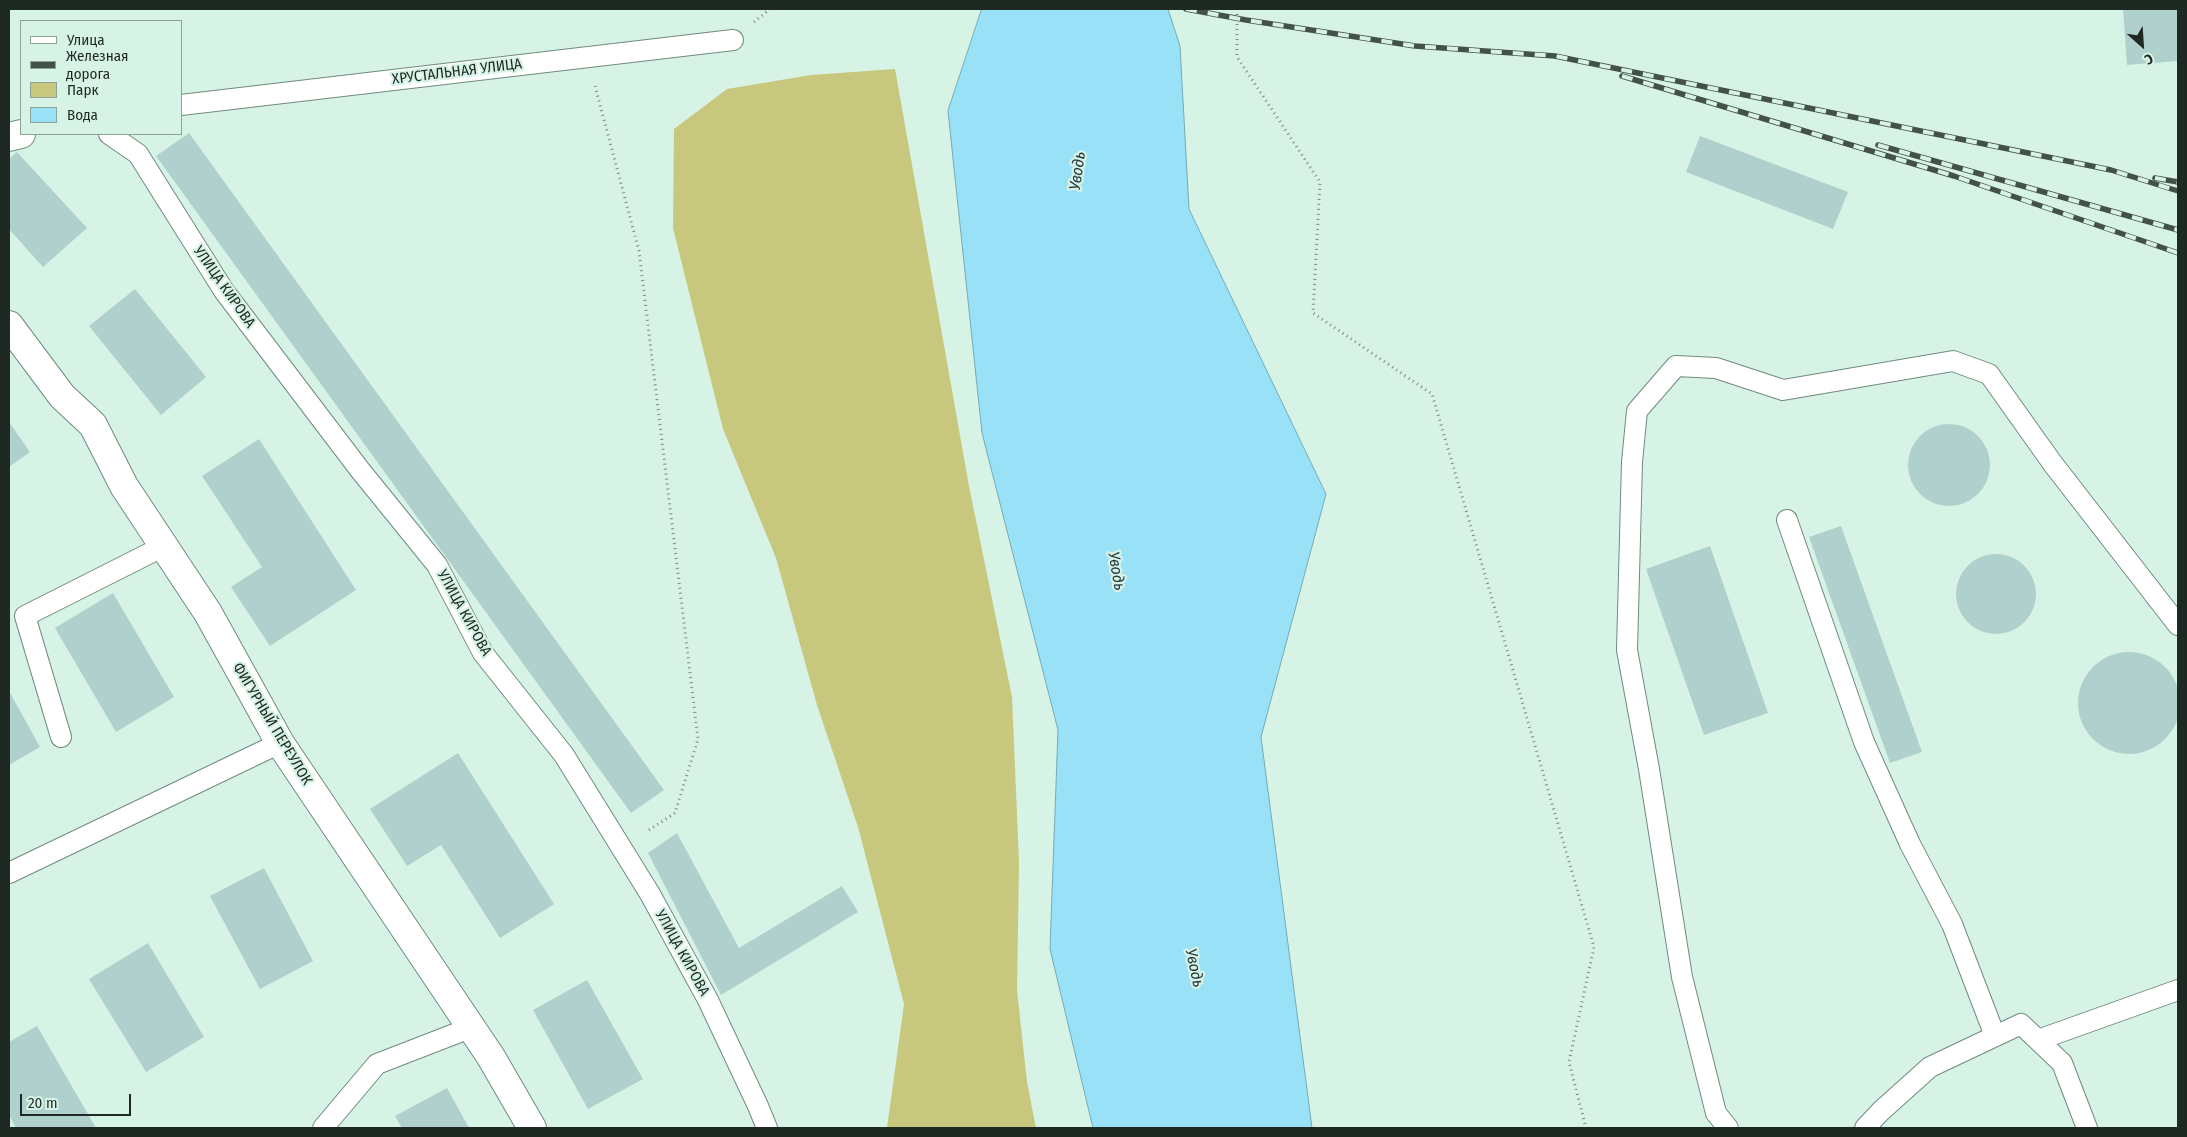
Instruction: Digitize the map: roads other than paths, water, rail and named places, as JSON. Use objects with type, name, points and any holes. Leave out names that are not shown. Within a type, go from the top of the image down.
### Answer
[{"type":"street","name":"ФИГУРНЫЙ ПЕРЕУЛОК","points":[[9,325],[62,396],[93,425],[124,486],[208,613],[280,743],[490,1057],[532,1128]]},
{"type":"lane","name":"ХРУСТАЛЬНАЯ УЛИЦА","points":[[182,105],[733,40]]},
{"type":"lane","name":"УЛИЦА КИРОВА","points":[[110,135],[138,154],[224,291],[360,470],[437,565],[483,652],[564,756],[650,894],[708,1000],[767,1128]]},
{"type":"lane","points":[[1728,1128],[1716,1113],[1682,977],[1649,769],[1627,650],[1632,462],[1636,411],[1676,366],[1716,368],[1782,390],[1953,360],[1989,374],[2053,464],[2178,625]]},
{"type":"lane","points":[[1787,520],[1864,742],[1910,844],[1952,924],[1995,1036]]},
{"type":"lane","points":[[62,737],[17,617],[164,546]]},
{"type":"lane","points":[[9,873],[280,743]]},
{"type":"lane","points":[[2038,1040],[2178,990]]},
{"type":"lane","points":[[1865,1128],[1930,1067],[2020,1024],[2062,1063],[2087,1128]]},
{"type":"lane","points":[[323,1128],[377,1064],[470,1028]]},
{"type":"water","name":"Уводь","points":[[982,9],[1168,9],[1180,46],[1189,209],[1326,494],[1261,737],[1312,1128],[1093,1128],[1050,949],[1058,730],[982,433],[948,111]]},
{"type":"railway","points":[[1186,9],[1415,46],[1555,56],[2111,170],[2178,191]]},
{"type":"railway","points":[[1622,76],[1954,176],[2178,253]]},
{"type":"railway","points":[[1878,145],[2178,230]]},
{"type":"railway","points":[[2155,178],[2178,182]]}]
